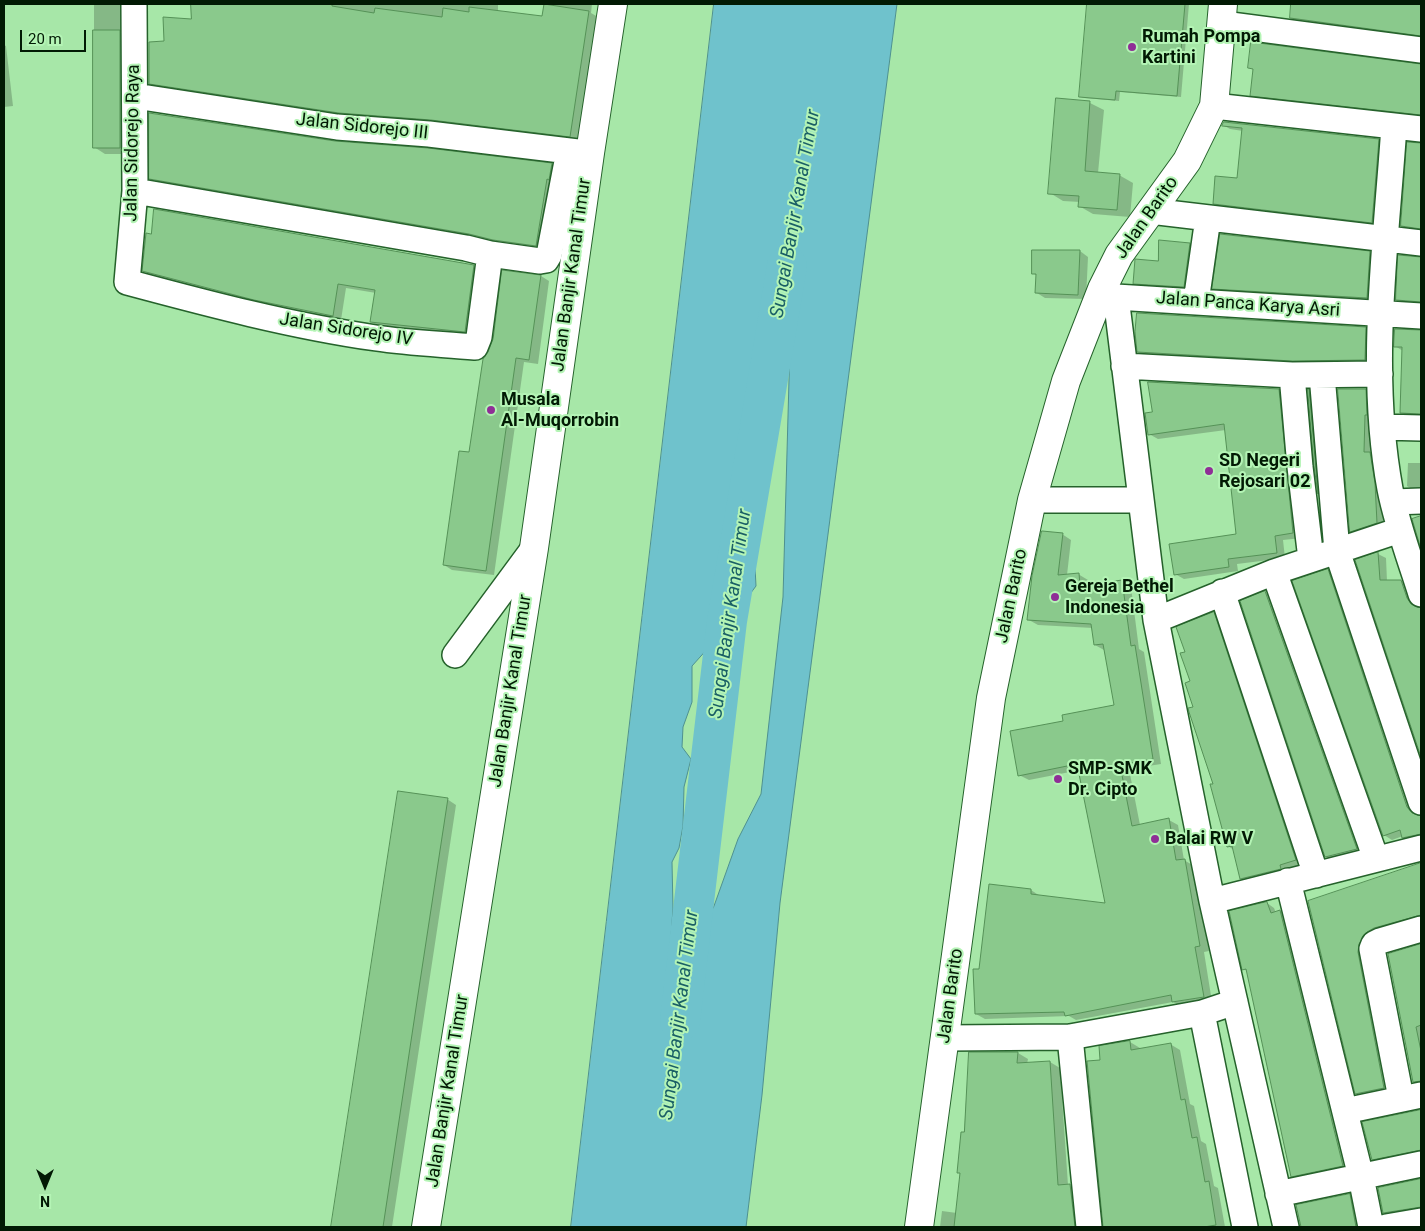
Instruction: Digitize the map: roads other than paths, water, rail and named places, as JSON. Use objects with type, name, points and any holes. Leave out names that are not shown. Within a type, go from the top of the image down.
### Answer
[{"type":"street","name":"Jalan Sidorejo Raya","points":[[127,282],[135,191],[134,4]]},
{"type":"street","name":"Jalan Banjir Kanal Timur","points":[[426,1227],[534,548],[579,152],[613,4]]},
{"type":"street","points":[[1223,14],[1421,50]]},
{"type":"street","name":"Jalan Barito","points":[[919,1227],[991,698],[1032,500],[1066,381],[1109,293],[1119,255],[1187,160],[1214,106],[1223,14]]},
{"type":"street","name":"Jalan Sidorejo III","points":[[135,96],[337,127],[429,134],[579,152]]},
{"type":"street","points":[[1214,106],[1421,129]]},
{"type":"street","points":[[1394,126],[1379,313],[1383,427],[1393,502],[1421,594]]},
{"type":"street","points":[[135,191],[540,262],[546,260],[549,255],[579,152]]},
{"type":"street","points":[[1150,211],[1421,243]]},
{"type":"street","points":[[1196,302],[1208,218]]},
{"type":"street","name":"Jalan Sidorejo IV","points":[[127,282],[317,328],[378,338],[475,347],[479,337],[490,254]]},
{"type":"street","points":[[1109,293],[1124,366],[1156,620],[1212,901],[1286,1227]]},
{"type":"street","name":"Jalan Panca Karya Asri","points":[[1109,293],[1196,302],[1421,316]]},
{"type":"street","points":[[1124,366],[1292,375],[1380,374]]},
{"type":"street","points":[[1292,375],[1311,559]]},
{"type":"street","points":[[1322,375],[1336,551],[1421,802]]},
{"type":"street","points":[[1383,427],[1421,428]]},
{"type":"street","points":[[1032,500],[1141,500]]},
{"type":"street","points":[[1393,502],[1421,501]]},
{"type":"street","points":[[1156,620],[1274,572],[1400,530]]},
{"type":"street","points":[[455,655],[534,548]]},
{"type":"street","points":[[1274,572],[1376,859]]},
{"type":"street","points":[[1222,592],[1316,874]]},
{"type":"street","points":[[1212,901],[1421,848]]},
{"type":"street","points":[[1288,882],[1361,1177],[1371,1227]]},
{"type":"street","points":[[1345,1111],[1411,1097],[1372,949],[1374,944],[1380,941],[1421,929]]},
{"type":"street","points":[[946,1038],[1070,1037],[1202,1012],[1235,1002]]},
{"type":"street","points":[[1202,1012],[1245,1227]]},
{"type":"street","points":[[1070,1037],[1086,1223]]},
{"type":"street","points":[[1278,1194],[1421,1164]]},
{"type":"street","points":[[1386,1227],[1421,1221]]},
{"type":"water","points":[[714,4],[897,4],[780,903],[762,1095],[746,1227],[571,1227]],"holes":[[[791,308],[783,597],[761,794],[738,839],[714,906],[691,950],[682,982],[680,1012],[670,1003],[673,967],[670,951],[673,909],[672,862],[679,848],[683,826],[684,787],[691,759],[682,747],[683,727],[692,702],[692,666],[718,637],[756,586],[754,548],[743,479],[746,459],[768,422],[774,385],[769,330]]]},
{"type":"waterway","name":"Sungai Banjir Kanal Timur","points":[[680,1021],[727,621],[787,266]]},
{"type":"place","name":"Rumah Pompa Kartini","points":[[1132,47]]},
{"type":"place","name":"Musala Al-Muqorrobin","points":[[491,410]]},
{"type":"place","name":"SD Negeri Rejosari 02","points":[[1209,471]]},
{"type":"place","name":"Gereja Bethel Indonesia","points":[[1055,597]]},
{"type":"place","name":"SMP-SMK Dr. Cipto","points":[[1058,779]]},
{"type":"place","name":"Balai RW V","points":[[1155,839]]}]
